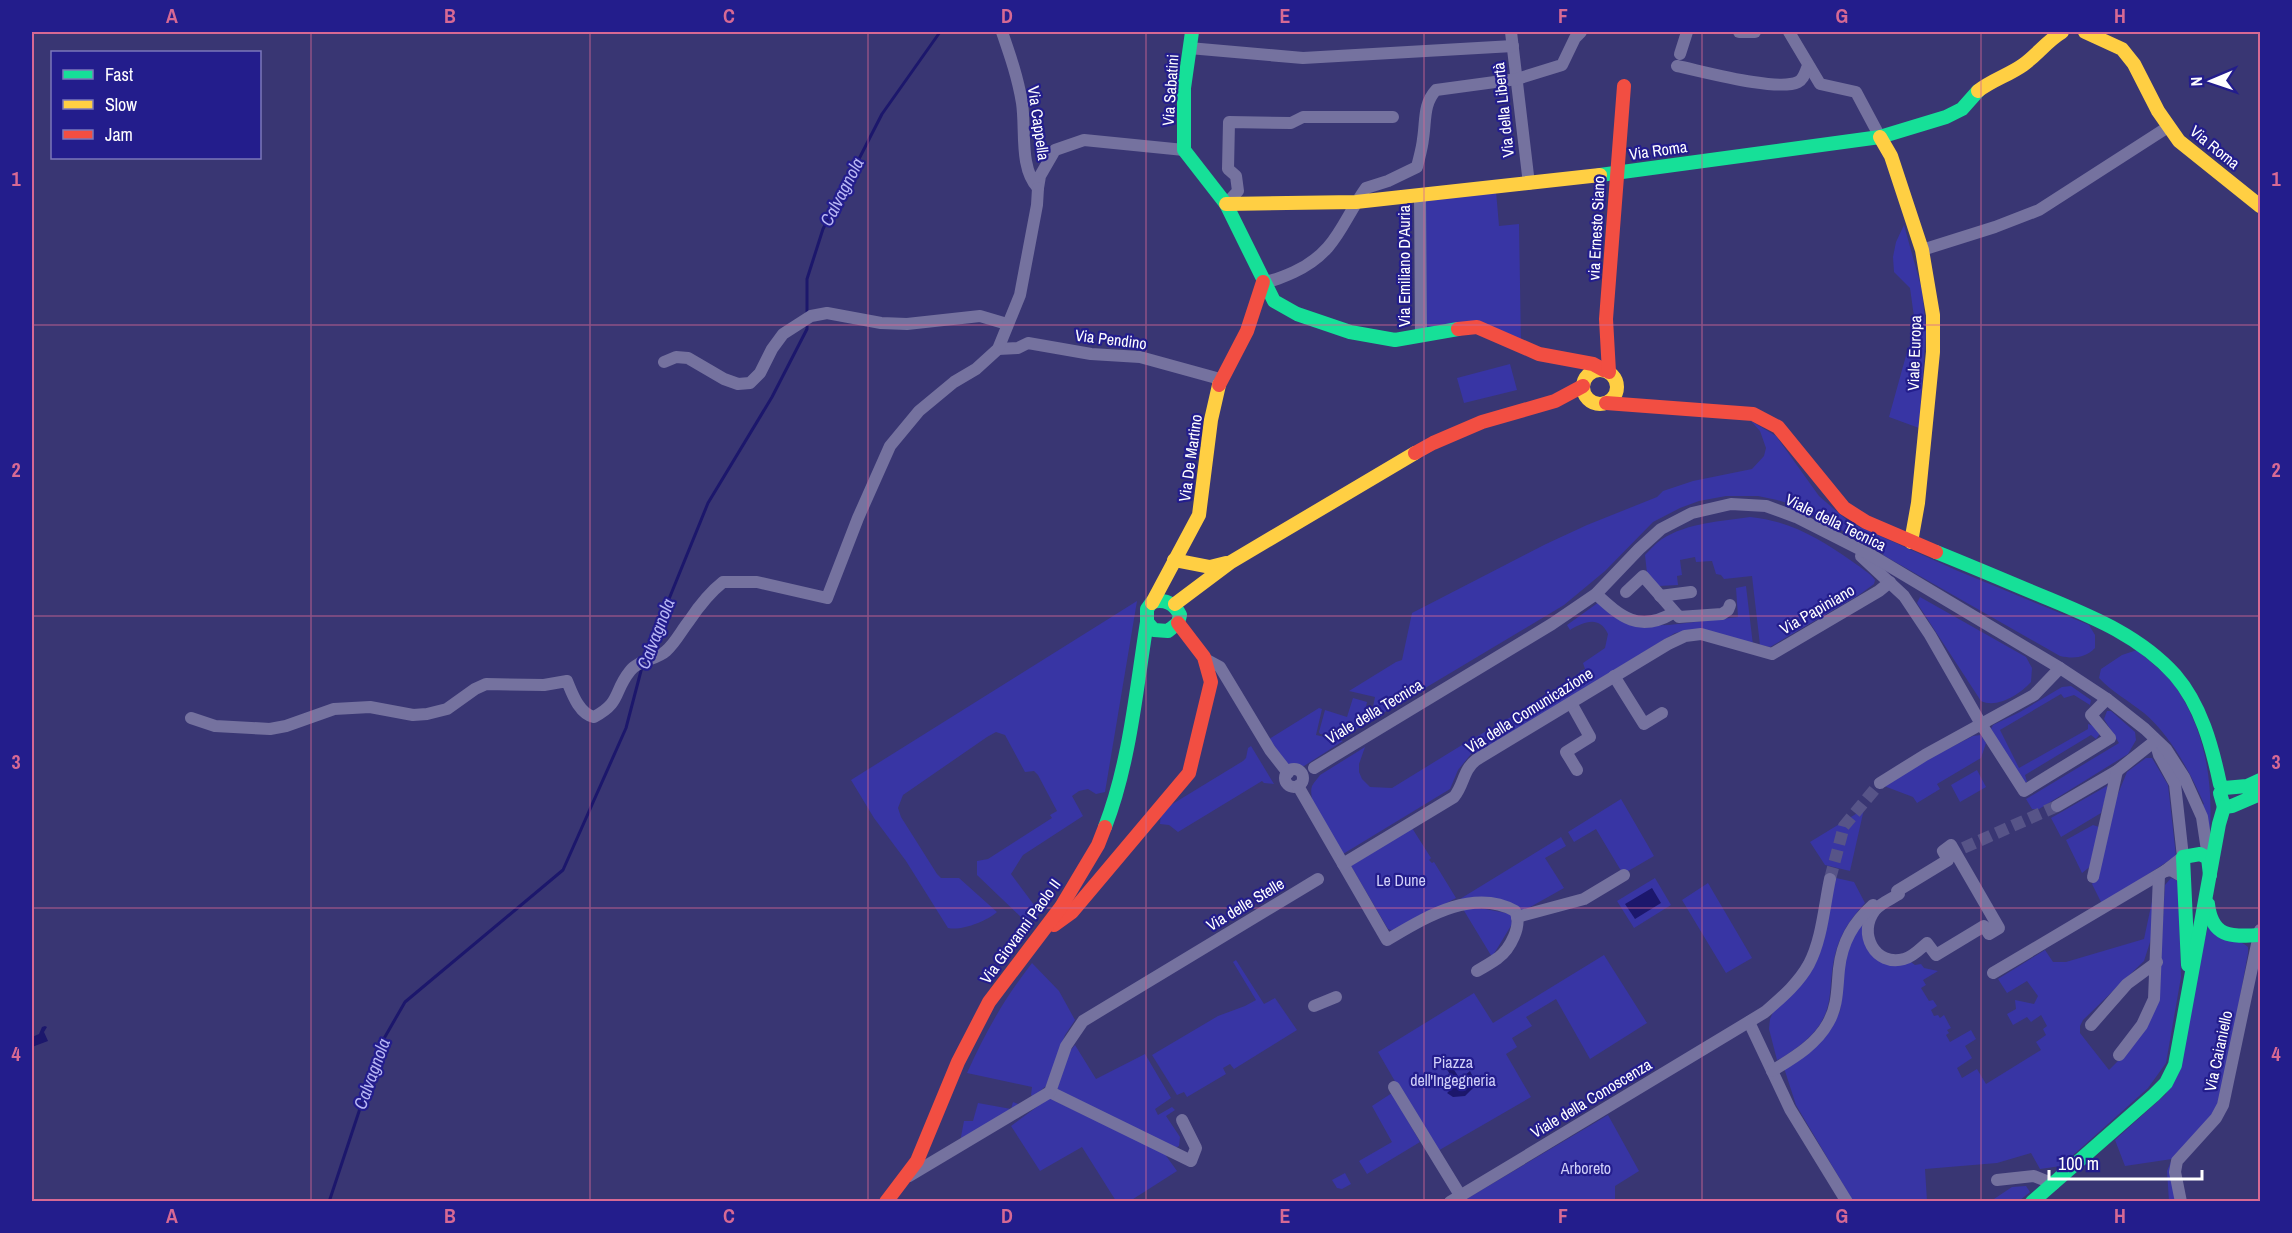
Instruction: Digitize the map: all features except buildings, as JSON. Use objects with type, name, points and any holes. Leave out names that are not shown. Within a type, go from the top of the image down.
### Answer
[{"type":"street","name":"Via Cappella","points":[[1002,32],[1014,67],[1022,105],[1025,146],[1031,180],[1038,188]]},
{"type":"street","name":"Via Sabatini","points":[[1184,150],[1184,88],[1192,32]]},
{"type":"street","name":"Via della Libertà","points":[[1511,32],[1528,184]]},
{"type":"street","points":[[1687,32],[1679,60],[1779,85],[1797,83],[1803,78],[1808,66]]},
{"type":"street","points":[[1738,32],[1755,32]]},
{"type":"street","points":[[1789,32],[1820,84],[1856,92],[1880,136]]},
{"type":"street","name":"Via Roma","points":[[1228,208],[1356,202],[1420,196],[1615,173],[1880,136],[1946,117],[1962,109],[1977,91],[1993,80],[2022,66],[2049,40],[2062,32]]},
{"type":"street","name":"Via Roma","points":[[2085,32],[2122,49],[2134,64],[2168,127],[2179,141],[2260,206]]},
{"type":"street","points":[[1263,282],[1274,281],[1319,258],[1341,232],[1366,188],[1388,181],[1417,167],[1424,139],[1427,105],[1429,98],[1436,90],[1517,79],[1562,65],[1578,35]]},
{"type":"street","points":[[1189,48],[1303,58],[1513,46]]},
{"type":"street","name":"via Ernesto Siano","points":[[1609,373],[1606,357],[1606,319],[1615,173],[1624,86]]},
{"type":"street","points":[[1228,208],[1238,190],[1236,176],[1228,169],[1229,122],[1291,123],[1303,117],[1393,117]]},
{"type":"street","points":[[1922,250],[1995,227],[2039,210],[2168,127]]},
{"type":"street","name":"Viale Europa","points":[[1880,136],[1891,156],[1922,250],[1934,315],[1933,352],[1918,503],[1911,542]]},
{"type":"street","name":"Via Cappella","points":[[1038,188],[1040,176],[1055,150],[1084,140],[1184,150]]},
{"type":"street","points":[[1184,150],[1228,208],[1274,301],[1297,314],[1350,332],[1395,340],[1477,327],[1539,354],[1593,364],[1652,405]]},
{"type":"street","points":[[191,718],[215,726],[270,729],[294,724],[334,709],[370,707],[413,715],[427,714],[447,709],[486,684],[544,685],[567,681],[578,703],[588,716],[594,717],[610,707],[617,696],[619,686],[635,665],[650,661],[665,652],[678,638],[701,603],[723,582],[757,582],[827,598],[858,518],[890,446],[919,411],[998,350],[1006,324],[1020,295],[1038,188]]},
{"type":"street","name":"Via Emiliano D'Auria","points":[[1420,196],[1420,336]]},
{"type":"street","name":"Via De Martino","points":[[1152,603],[1199,515],[1211,420],[1220,379],[1247,331],[1263,282]]},
{"type":"street","points":[[664,362],[676,357],[688,358],[724,379],[738,384],[750,383],[760,374],[772,349],[783,334],[807,318],[827,313],[881,323],[907,324],[980,316],[1006,324]]},
{"type":"street","name":"Via Pendino","points":[[998,350],[1018,348],[1028,344],[1091,354],[1140,357],[1220,379]]},
{"type":"street","points":[[1564,359],[1575,367],[1588,400],[1601,403],[1611,400],[1616,393],[1617,385],[1609,373]]},
{"type":"street","points":[[1175,604],[1231,562],[1433,443],[1482,422],[1556,401],[1583,384],[1590,372],[1609,373]]},
{"type":"street","points":[[1532,408],[1601,403],[1652,405],[1753,414],[1778,427],[1829,491],[1844,507],[1866,522],[2084,614],[2123,633],[2148,649],[2176,676],[2195,706],[2211,743],[2220,784],[2224,788]]},
{"type":"street","name":"Viale della Tecnica","points":[[1296,778],[1552,624],[1596,594],[1661,529],[1692,513],[1731,504],[1766,506],[1786,513],[1871,555],[2060,668],[2107,699],[2145,729],[2166,749],[2184,777],[2202,817],[2208,858]]},
{"type":"street","points":[[1850,545],[1892,584],[1930,635],[2024,791],[2110,738],[2091,715],[2107,699]]},
{"type":"street","points":[[1174,560],[1210,567],[1231,562]]},
{"type":"street","points":[[1626,592],[1643,576],[1673,613],[1682,619],[1722,614],[1728,610],[1730,605]]},
{"type":"street","points":[[1892,584],[1906,581],[1928,590]]},
{"type":"street","name":"Via Papiniano","points":[[1757,650],[1772,654],[1892,584]]},
{"type":"street","points":[[1660,596],[1690,592]]},
{"type":"street","points":[[1596,594],[1620,616],[1637,622],[1660,620],[1673,613]]},
{"type":"street","points":[[1166,599],[1175,604],[1179,613],[1178,623],[1172,630],[1164,632],[1154,630],[1147,622],[1147,611],[1152,603],[1166,599]]},
{"type":"street","name":"Via Giovanni Paolo II","points":[[886,1202],[917,1161],[973,1030],[989,1002],[1061,907],[1098,845],[1114,803],[1126,748],[1147,622]]},
{"type":"street","points":[[1178,623],[1207,660],[1220,667],[1270,750],[1296,778],[1387,940],[1439,911],[1477,903],[1510,908],[1515,911],[1518,917],[1514,933],[1505,950],[1499,958],[1477,971]]},
{"type":"street","name":"Via Giovanni Paolo II","points":[[1140,664],[1164,632]]},
{"type":"street","name":"Via della Comunicazione","points":[[1343,864],[1454,797],[1462,787],[1468,766],[1476,760],[1668,644],[1692,634],[1701,634],[1757,650]]},
{"type":"street","points":[[1038,937],[1072,912],[1190,773],[1211,682],[1207,660]]},
{"type":"street","points":[[1880,783],[2034,695],[2060,668]]},
{"type":"street","points":[[1614,676],[1644,724],[1662,713]]},
{"type":"street","points":[[1571,703],[1590,737],[1566,752],[1577,770]]},
{"type":"street","points":[[2057,806],[2117,771],[2155,741],[2159,755],[2175,784],[2182,857],[2187,997]]},
{"type":"street","points":[[2093,877],[2117,771]]},
{"type":"street","points":[[2224,788],[2247,786],[2260,780]]},
{"type":"street","points":[[2032,1202],[2166,1083],[2175,1065],[2224,807],[2220,794],[2224,788]]},
{"type":"street","points":[[2224,807],[2260,794]]},
{"type":"street","points":[[1952,845],[1998,926],[1999,928],[1989,934],[1984,926],[1936,955],[1927,943],[1907,959],[1896,961],[1885,959],[1875,951],[1869,942],[1867,931],[1868,921],[1877,908],[1899,894],[1897,891],[1948,860],[1943,851],[1952,845]]},
{"type":"street","points":[[1993,973],[2162,873],[2182,857],[2200,854],[2208,858],[2211,877]]},
{"type":"street","points":[[2162,873],[2172,870],[2183,877]]},
{"type":"street","points":[[2119,1055],[2142,1024],[2154,999],[2162,873]]},
{"type":"street","points":[[1518,917],[1584,899],[1624,875]]},
{"type":"street","name":"Via delle Stelle","points":[[1050,1092],[1066,1046],[1083,1022],[1318,879]]},
{"type":"street","name":"Viale della Conoscenza","points":[[1455,1198],[1765,1012],[1785,994],[1809,963],[1817,942],[1830,879]]},
{"type":"street","points":[[2184,899],[2198,901],[2208,893]]},
{"type":"street","points":[[2208,893],[2210,920],[2222,933],[2240,937],[2260,932]]},
{"type":"street","points":[[1772,1071],[1801,1053],[1828,1025],[1835,1010],[1841,955],[1850,930],[1872,905],[1889,895]]},
{"type":"street","name":"Via Caianiello","points":[[2181,1202],[2175,1172],[2177,1161],[2216,1118],[2223,1105],[2260,932]]},
{"type":"street","points":[[2091,1024],[2127,984],[2157,962]]},
{"type":"street","points":[[1314,1006],[1336,998]]},
{"type":"street","points":[[1749,1022],[1790,1109],[1847,1202]]},
{"type":"street","points":[[1395,1086],[1455,1198]]},
{"type":"street","points":[[904,1178],[1050,1092],[1191,1161],[1196,1148],[1182,1120]]},
{"type":"street","points":[[1997,1180],[2034,1176],[2054,1184]]},
{"type":"green space","points":[[1496,191],[1499,226],[1519,224],[1521,343],[1483,325],[1418,335],[1416,200]]},
{"type":"green space","points":[[1904,225],[1922,290],[1926,330],[1919,428],[1889,417],[1907,352],[1916,331],[1910,288],[1894,272],[1893,257],[1896,242]]},
{"type":"green space","points":[[1510,364],[1517,390],[1464,403],[1457,378]]},
{"type":"green space","points":[[1751,421],[1776,436],[1819,496],[1849,522],[1958,571],[2089,625],[2095,635],[2095,648],[2079,657],[2060,656],[1883,555],[1884,552],[1867,541],[1865,543],[1797,506],[1758,496],[1726,496],[1699,501],[1653,522],[1605,571],[1564,605],[1370,721],[1375,697],[1349,691],[1402,660],[1412,613],[1546,544],[1657,497],[1663,491],[1693,481],[1752,469],[1764,456],[1766,448],[1760,431]]},
{"type":"green space","points":[[1750,517],[1779,522],[1805,532],[1868,573],[1875,580],[1874,584],[1770,647],[1760,645],[1752,576],[1724,579],[1721,575],[1716,574],[1712,561],[1696,562],[1695,557],[1680,560],[1682,575],[1677,576],[1678,585],[1659,586],[1647,573],[1645,555],[1660,541],[1672,534],[1705,523]]},
{"type":"green space","points":[[1746,586],[1753,645],[1686,631],[1675,633],[1476,754],[1473,750],[1470,751],[1471,754],[1458,770],[1450,789],[1343,854],[1322,821],[1313,802],[1312,786],[1320,775],[1365,747],[1359,764],[1362,779],[1370,787],[1392,788],[1582,676],[1580,671],[1585,669],[1583,663],[1605,648],[1608,634],[1596,622],[1586,623],[1570,630],[1567,625],[1599,602],[1616,618],[1632,626],[1669,625],[1738,617],[1736,588]]},
{"type":"green space","points":[[1920,597],[2026,657],[2032,668],[2031,682],[2015,695],[2001,702],[1981,701],[1917,603]]},
{"type":"green space","points":[[1137,601],[1105,792],[1096,794],[1088,789],[1072,796],[1083,816],[1023,855],[1011,874],[1040,913],[1035,919],[1022,918],[977,875],[977,861],[988,859],[1052,818],[1050,815],[1057,811],[1038,775],[1034,771],[1025,772],[1005,735],[996,732],[987,737],[903,795],[898,808],[901,817],[937,874],[941,878],[959,878],[997,912],[974,924],[954,929],[948,928],[851,780]]},
{"type":"green space","points":[[2137,650],[2177,689],[2196,725],[2209,784],[2209,845],[2202,805],[2204,804],[2179,755],[2154,722],[2099,678],[2101,669],[2122,655]]},
{"type":"green space","points":[[2071,686],[2091,700],[2090,705],[2074,695],[2064,698],[2061,694],[2000,730],[2019,768],[2088,729],[2088,724],[2100,728],[2099,735],[2096,739],[2091,735],[2025,775],[2027,782],[2023,782],[1991,729],[1993,725],[2062,687]]},
{"type":"green space","points":[[1353,698],[1367,702],[1362,726],[1343,737],[1320,734],[1325,710],[1347,717]]},
{"type":"green space","points":[[1319,708],[1322,709],[1316,735],[1343,741],[1304,766],[1288,765],[1269,739]]},
{"type":"green space","points":[[2107,711],[2111,711],[2135,732],[2136,740],[2128,754],[2039,809],[2032,809],[2026,799],[2119,743],[2104,719]]},
{"type":"green space","points":[[1981,735],[1986,743],[1981,758],[1937,784],[1940,789],[1917,803],[1913,797],[1884,786],[1924,761],[1973,736]]},
{"type":"green space","points":[[1251,746],[1274,784],[1262,781],[1178,832],[1169,825],[1160,824],[1161,811],[1243,761]]},
{"type":"green space","points":[[2146,758],[2152,758],[2168,785],[2176,856],[2102,904],[2092,884],[2097,876],[2115,801],[2127,772]]},
{"type":"green space","points":[[1977,770],[1986,787],[1960,802],[1951,785]]},
{"type":"green space","points":[[2107,786],[2101,813],[2061,837],[2051,818]]},
{"type":"green space","points":[[1621,799],[1654,856],[1623,874],[1596,829],[1574,842],[1568,832]]},
{"type":"green space","points":[[1864,809],[1850,871],[1825,865],[1810,842]]},
{"type":"green space","points":[[2093,825],[2099,827],[2092,865],[2082,873],[2066,840]]},
{"type":"green space","name":"Le Dune","points":[[1412,828],[1431,858],[1429,860],[1434,862],[1456,898],[1394,931],[1388,929],[1351,866]]},
{"type":"green space","points":[[1561,837],[1566,846],[1545,858],[1564,888],[1523,911],[1492,902],[1460,899]]},
{"type":"green space","points":[[1655,878],[1671,905],[1634,928],[1617,901]]},
{"type":"green space","points":[[1836,878],[1854,882],[1865,903],[1847,926],[1839,942],[1832,972],[1828,1006],[1821,1024],[1806,1040],[1777,1060],[1769,1029],[1770,1019],[1774,1010],[1806,976]]},
{"type":"green space","points":[[2171,878],[2178,883],[2181,977],[2166,1063],[2148,1088],[2061,1166],[2040,1169],[2031,1153],[1997,1163],[1925,1169],[1927,1201],[1853,1201],[1796,1105],[1785,1068],[1830,1029],[1840,1011],[1844,966],[1851,938],[1862,924],[1875,951],[1907,959],[1915,965],[1921,964],[1924,968],[1938,971],[1923,980],[1926,985],[1921,988],[1929,1001],[1933,1000],[1937,1006],[1931,1010],[1934,1016],[1938,1015],[1940,1018],[1944,1015],[1951,1028],[1947,1030],[1949,1033],[1946,1035],[1950,1042],[1971,1030],[1976,1039],[1965,1046],[1972,1058],[1957,1068],[1962,1078],[1977,1069],[1986,1084],[2041,1050],[2036,1042],[2046,1035],[2043,1029],[2047,1026],[2041,1015],[2031,1022],[2027,1017],[2013,1025],[2007,1014],[2016,1009],[2015,1000],[2034,1004],[2038,996],[2027,981],[2007,993],[1998,979],[2045,950],[2053,962],[2066,962],[2144,939],[2154,892],[2151,939],[2144,961],[2083,1020],[2080,1026],[2080,1033],[2109,1070],[2125,1054],[2144,1026],[2161,952],[2165,885]]},
{"type":"green space","points":[[1708,883],[1752,958],[1726,973],[1682,900]]},
{"type":"green space","points":[[1475,907],[1511,914],[1512,924],[1492,957],[1463,909]]},
{"type":"green space","points":[[2208,927],[2244,944],[2248,947],[2248,953],[2222,1097],[2214,1113],[2175,1159],[2177,1201],[2169,1201],[2167,1171],[2172,1159],[2125,1166],[2115,1140],[2166,1094]]},
{"type":"green space","name":"Piazza dell'Ingegneria","points":[[1604,955],[1647,1023],[1590,1059],[1556,999],[1526,1017],[1532,1026],[1512,1038],[1517,1047],[1506,1054],[1531,1097],[1436,1152],[1378,1052],[1474,993],[1493,1023]]},
{"type":"green space","points":[[1236,960],[1264,1004],[1275,998],[1297,1030],[1234,1069],[1230,1064],[1223,1068],[1226,1074],[1187,1097],[1184,1092],[1177,1095],[1152,1055],[1218,1016],[1256,1000],[1233,962]]},
{"type":"green space","points":[[1032,963],[1059,991],[1075,1020],[1065,1035],[1046,1086],[1033,1097],[1032,1087],[967,1073],[996,1016]]},
{"type":"green space","points":[[1075,1045],[1096,1079],[1145,1054],[1171,1098],[1155,1109],[1158,1115],[1172,1107],[1175,1110],[1166,1116],[1180,1137],[1179,1146],[1175,1148],[1056,1092],[1070,1051]]},
{"type":"green space","points":[[1392,1093],[1420,1142],[1367,1174],[1359,1161],[1392,1142],[1372,1106]]},
{"type":"green space","points":[[1049,1098],[1164,1153],[1177,1171],[1130,1201],[1116,1201],[1082,1147],[1040,1171],[1011,1126]]},
{"type":"green space","points":[[1013,1102],[1021,1105],[960,1142],[964,1121],[973,1121],[978,1103],[1011,1109]]},
{"type":"green space","name":"Arboreto","points":[[1608,1115],[1639,1171],[1615,1186],[1615,1201],[1463,1201]]},
{"type":"green space","points":[[1345,1173],[1351,1184],[1342,1189],[1337,1188],[1332,1180]]},
{"type":"green space","points":[[2026,1186],[2030,1192],[2019,1201],[1991,1201],[2012,1187]]},
{"type":"shaded area","points":[[1652,888],[1661,903],[1635,919],[1625,904]]},
{"type":"shaded area","points":[[45,1026],[47,1027],[44,1032],[48,1041],[32,1047],[32,1037],[39,1034]]},
{"type":"shaded area","points":[[1447,1059],[1460,1079],[1470,1071],[1474,1079],[1474,1087],[1465,1096],[1453,1097],[1447,1093],[1456,1084],[1443,1063]]},
{"type":"waterway","name":"Calvagnola","points":[[807,315],[807,279],[823,229],[882,114],[940,32]]},
{"type":"waterway","name":"Calvagnola","points":[[645,658],[708,503],[772,397],[807,329],[807,322]]},
{"type":"waterway","name":"Calvagnola","points":[[329,1202],[382,1042],[405,1002],[563,870],[626,728],[642,667]]},
{"type":"tunnel","points":[[1830,879],[1844,826],[1880,783]]},
{"type":"tunnel","points":[[1948,857],[2057,806]]},
{"type":"traffic: fast","points":[[1192,32],[1184,88],[1184,150],[1226,204],[1274,301],[1297,314],[1350,332],[1395,340],[1458,329]]},
{"type":"traffic: fast","points":[[1600,175],[1880,137],[1946,117],[1962,109],[1978,91]]},
{"type":"traffic: fast","points":[[1936,552],[2096,619],[2130,638],[2161,661],[2184,687],[2199,713],[2220,784],[2224,788]]},
{"type":"traffic: fast","points":[[1105,827],[1114,802],[1126,752],[1147,622],[1147,609],[1152,602],[1161,601],[1175,607],[1180,615],[1178,623],[1168,631],[1154,630],[1147,622]]},
{"type":"traffic: fast","points":[[2260,780],[2247,786],[2224,788],[2220,793],[2224,807],[2260,794]]},
{"type":"traffic: fast","points":[[2032,1202],[2154,1095],[2166,1083],[2175,1065],[2224,807]]},
{"type":"traffic: fast","points":[[2188,965],[2183,857],[2200,854],[2208,858],[2210,875]]},
{"type":"traffic: fast","points":[[2208,904],[2214,923],[2224,933],[2239,936],[2259,935]]},
{"type":"traffic: slow","points":[[1978,91],[2023,65],[2062,32]]},
{"type":"traffic: slow","points":[[2085,32],[2122,49],[2134,64],[2158,111],[2179,141],[2260,206]]},
{"type":"traffic: slow","points":[[1880,137],[1891,156],[1922,250],[1933,315],[1933,352],[1918,503],[1911,542]]},
{"type":"traffic: slow","points":[[1226,204],[1356,202],[1600,175]]},
{"type":"traffic: slow","points":[[1600,370],[1612,375],[1617,387],[1612,399],[1600,404],[1588,399],[1583,387],[1588,375],[1600,370]]},
{"type":"traffic: slow","points":[[1152,603],[1199,515],[1211,420],[1219,385]]},
{"type":"traffic: slow","points":[[1175,604],[1231,562],[1415,453]]},
{"type":"traffic: slow","points":[[1174,560],[1210,567],[1226,563]]},
{"type":"traffic: jam","points":[[1609,372],[1606,319],[1624,86]]},
{"type":"traffic: jam","points":[[1219,385],[1247,331],[1263,282]]},
{"type":"traffic: jam","points":[[1458,329],[1477,327],[1539,354],[1593,364],[1604,370]]},
{"type":"traffic: jam","points":[[1415,453],[1482,422],[1555,401],[1583,386]]},
{"type":"traffic: jam","points":[[1606,403],[1753,414],[1778,427],[1844,508],[1866,522],[1936,552]]},
{"type":"traffic: jam","points":[[1054,925],[1072,912],[1189,773],[1211,682],[1204,657],[1178,623]]},
{"type":"traffic: jam","points":[[886,1202],[917,1161],[958,1062],[989,1002],[1061,907],[1098,845],[1105,827]]}]
